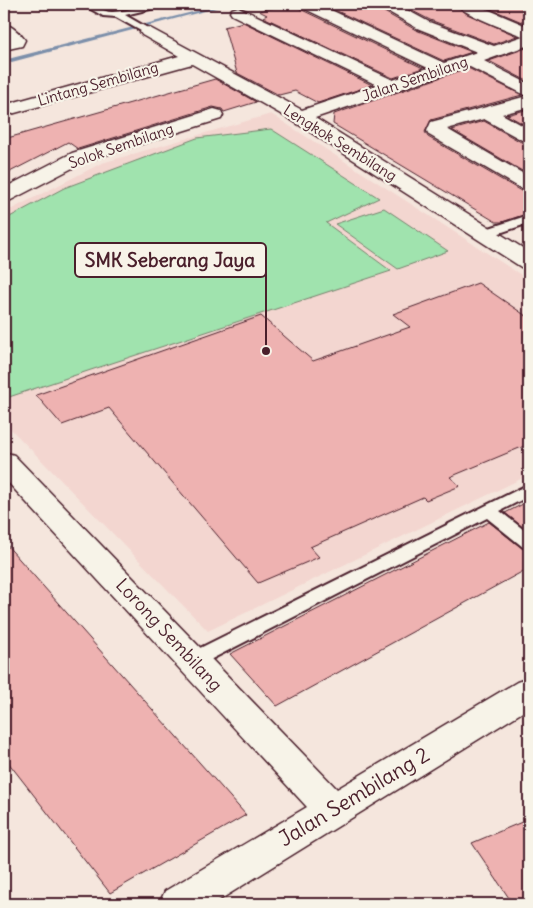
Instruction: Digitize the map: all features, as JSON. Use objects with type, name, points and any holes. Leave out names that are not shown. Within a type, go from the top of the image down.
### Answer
[{"type":"street","points":[[306,4],[444,69]]},
{"type":"street","points":[[385,4],[423,25],[493,52]]},
{"type":"street","points":[[464,4],[529,33]]},
{"type":"street","points":[[238,12],[392,86]]},
{"type":"street","name":"Lengkok Sembilang","points":[[148,32],[300,117],[529,262]]},
{"type":"street","name":"Jalan Sembilang","points":[[300,117],[529,40]]},
{"type":"street","name":"Lintang Sembilang","points":[[4,110],[193,58]]},
{"type":"street","points":[[469,60],[528,92]]},
{"type":"street","points":[[528,92],[486,113],[438,126],[436,131],[529,185]]},
{"type":"street","points":[[486,113],[529,136]]},
{"type":"street","name":"Solok Sembilang","points":[[4,196],[79,156],[214,115]]},
{"type":"street","name":"Lorong Sembilang","points":[[4,461],[332,810]]},
{"type":"street","name":"Jalan Sembilang 2","points":[[179,904],[529,690]]},
{"type":"lane","points":[[87,4],[106,14],[118,14],[160,4]]},
{"type":"lane","points":[[118,14],[148,32]]},
{"type":"lane","points":[[485,234],[529,219]]},
{"type":"lane","points":[[193,660],[529,489]]},
{"type":"lane","points":[[488,510],[529,543]]},
{"type":"shaded area","points":[[271,114],[529,280],[529,475],[208,631],[4,422],[4,213],[102,163]]},
{"type":"green space","points":[[271,129],[379,198],[326,223],[391,271],[9,397],[4,385],[4,220],[64,188],[197,138]]},
{"type":"green space","points":[[384,208],[448,251],[398,269],[335,224]]},
{"type":"building","points":[[296,4],[300,9],[423,68],[393,78],[263,17],[267,15],[259,11]]},
{"type":"building","points":[[322,4],[375,4],[379,9],[416,30],[472,52],[444,61]]},
{"type":"building","points":[[399,4],[454,4],[467,14],[517,36],[494,44],[430,20]]},
{"type":"building","points":[[479,4],[529,4],[529,25]]},
{"type":"building","points":[[243,22],[372,85],[318,103],[295,91],[279,95],[237,73],[224,27]]},
{"type":"building","points":[[529,47],[529,82],[489,61]]},
{"type":"building","points":[[468,68],[522,95],[431,120],[425,132],[428,137],[521,191],[529,193],[529,213],[502,222],[496,222],[333,124],[334,114]]},
{"type":"building","points":[[215,79],[256,102],[224,112],[222,109],[213,107],[78,149],[68,142],[4,175],[4,139]]},
{"type":"building","points":[[529,109],[529,127],[507,115]]},
{"type":"building","points":[[484,121],[521,142],[529,144],[529,175],[452,130]]},
{"type":"building","points":[[478,283],[529,318],[529,444],[450,477],[460,486],[426,500],[423,497],[310,547],[319,557],[258,583],[109,408],[62,425],[36,395],[261,316],[313,361],[410,327],[393,314]]},
{"type":"building","points":[[529,501],[529,532],[505,513]]},
{"type":"building","points":[[489,522],[522,548],[529,551],[529,568],[277,706],[230,654]]},
{"type":"building","points":[[4,542],[246,815],[110,893],[4,757]]},
{"type":"building","points":[[529,819],[529,904],[513,904],[472,843]]},
{"type":"waterway","points":[[4,62],[229,4]]},
{"type":"place","name":"SMK Seberang Jaya","points":[[266,351]]}]
